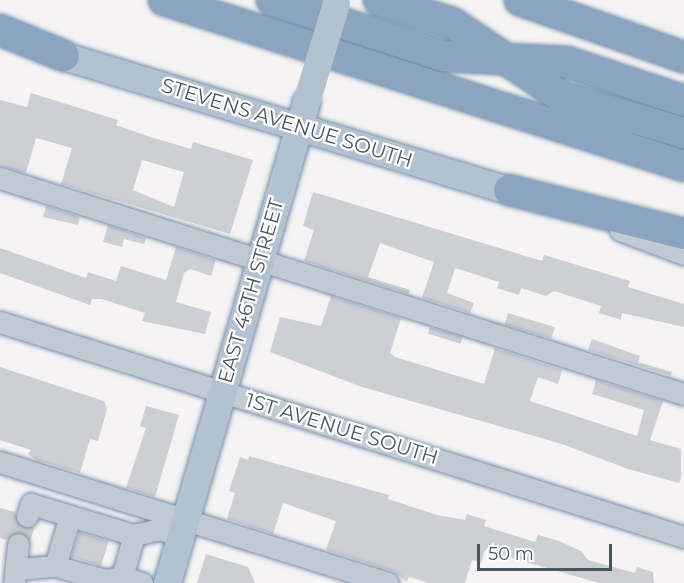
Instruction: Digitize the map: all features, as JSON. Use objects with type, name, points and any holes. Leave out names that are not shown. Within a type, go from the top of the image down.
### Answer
[{"type":"highway","points":[[164,0],[684,166]]},
{"type":"highway","points":[[272,0],[443,56],[567,63],[684,101]]},
{"type":"highway","points":[[379,0],[452,23],[512,61],[562,97],[684,133]]},
{"type":"highway","points":[[520,0],[684,57]]},
{"type":"highway","points":[[0,30],[64,56]]},
{"type":"highway","points":[[509,190],[684,234]]},
{"type":"main road","name":"EAST 46TH STREET","points":[[166,583],[336,0]]},
{"type":"main road","name":"STEVENS AVENUE SOUTH","points":[[64,56],[303,114],[509,190]]},
{"type":"street","points":[[0,36],[64,56]]},
{"type":"street","points":[[0,178],[684,394]]},
{"type":"street","points":[[509,190],[684,254]]},
{"type":"street","name":"1ST AVENUE SOUTH","points":[[0,322],[684,537]]},
{"type":"street","points":[[0,462],[183,527],[388,583]]},
{"type":"street","points":[[27,516],[31,504],[134,535],[159,529],[183,527]]},
{"type":"street","points":[[55,566],[70,516]]},
{"type":"street","points":[[122,577],[134,535]]},
{"type":"street","points":[[18,544],[17,576],[55,566],[105,580],[122,577],[142,583]]},
{"type":"building","points":[[31,93],[118,120],[116,125],[150,137],[191,149],[193,142],[253,160],[230,234],[61,184],[72,148],[36,138],[26,173],[0,166],[0,100],[27,107]],"holes":[[[142,160],[184,172],[174,207],[133,190]]]},
{"type":"building","points":[[313,192],[542,261],[544,255],[630,281],[628,287],[684,304],[684,327],[622,313],[621,320],[599,313],[601,306],[554,291],[546,296],[521,288],[519,295],[497,288],[499,282],[455,268],[447,293],[474,303],[470,313],[422,298],[434,262],[380,243],[368,277],[410,290],[409,294],[304,261],[314,230],[303,226]]},
{"type":"building","points":[[46,206],[80,217],[78,225],[43,217]]},
{"type":"building","points":[[108,225],[146,238],[144,244],[124,239],[122,247],[103,242]]},
{"type":"building","points":[[176,247],[216,260],[211,276],[190,269],[184,273],[176,302],[211,312],[205,334],[142,321],[145,313],[102,299],[92,299],[90,305],[0,273],[0,248],[86,278],[88,272],[116,281],[121,266],[166,280]]},
{"type":"building","points":[[331,296],[401,318],[390,353],[395,357],[484,384],[495,348],[562,370],[558,384],[538,377],[530,401],[637,436],[644,410],[592,394],[596,380],[663,401],[650,440],[681,449],[679,483],[628,469],[562,444],[362,387],[270,352],[280,317],[321,326]]},
{"type":"building","points":[[508,313],[555,327],[551,339],[504,324]]},
{"type":"building","points":[[430,327],[463,337],[460,344],[428,334]]},
{"type":"building","points":[[592,339],[640,356],[638,362],[672,372],[671,376],[588,350]]},
{"type":"building","points":[[0,367],[104,401],[107,409],[98,441],[90,439],[80,473],[36,460],[28,454],[31,450],[0,440]]},
{"type":"building","points":[[146,406],[179,415],[155,497],[126,488],[146,428],[140,426]]},
{"type":"building","points":[[249,456],[389,495],[388,499],[437,515],[465,520],[467,514],[486,520],[484,526],[535,542],[538,535],[559,541],[581,551],[588,560],[635,573],[637,567],[653,572],[654,583],[599,583],[485,550],[481,563],[472,560],[465,583],[429,583],[409,577],[407,582],[392,571],[326,550],[336,521],[283,503],[273,534],[227,519],[235,493],[229,491],[240,457],[248,460]]},
{"type":"building","points":[[0,508],[15,512],[22,528],[32,527],[29,538],[19,531],[6,540],[0,538]]},
{"type":"building","points":[[79,532],[109,541],[101,566],[71,557]]},
{"type":"building","points":[[206,554],[248,567],[255,583],[197,583]]},
{"type":"tunnel","points":[[18,544],[27,516]]}]
